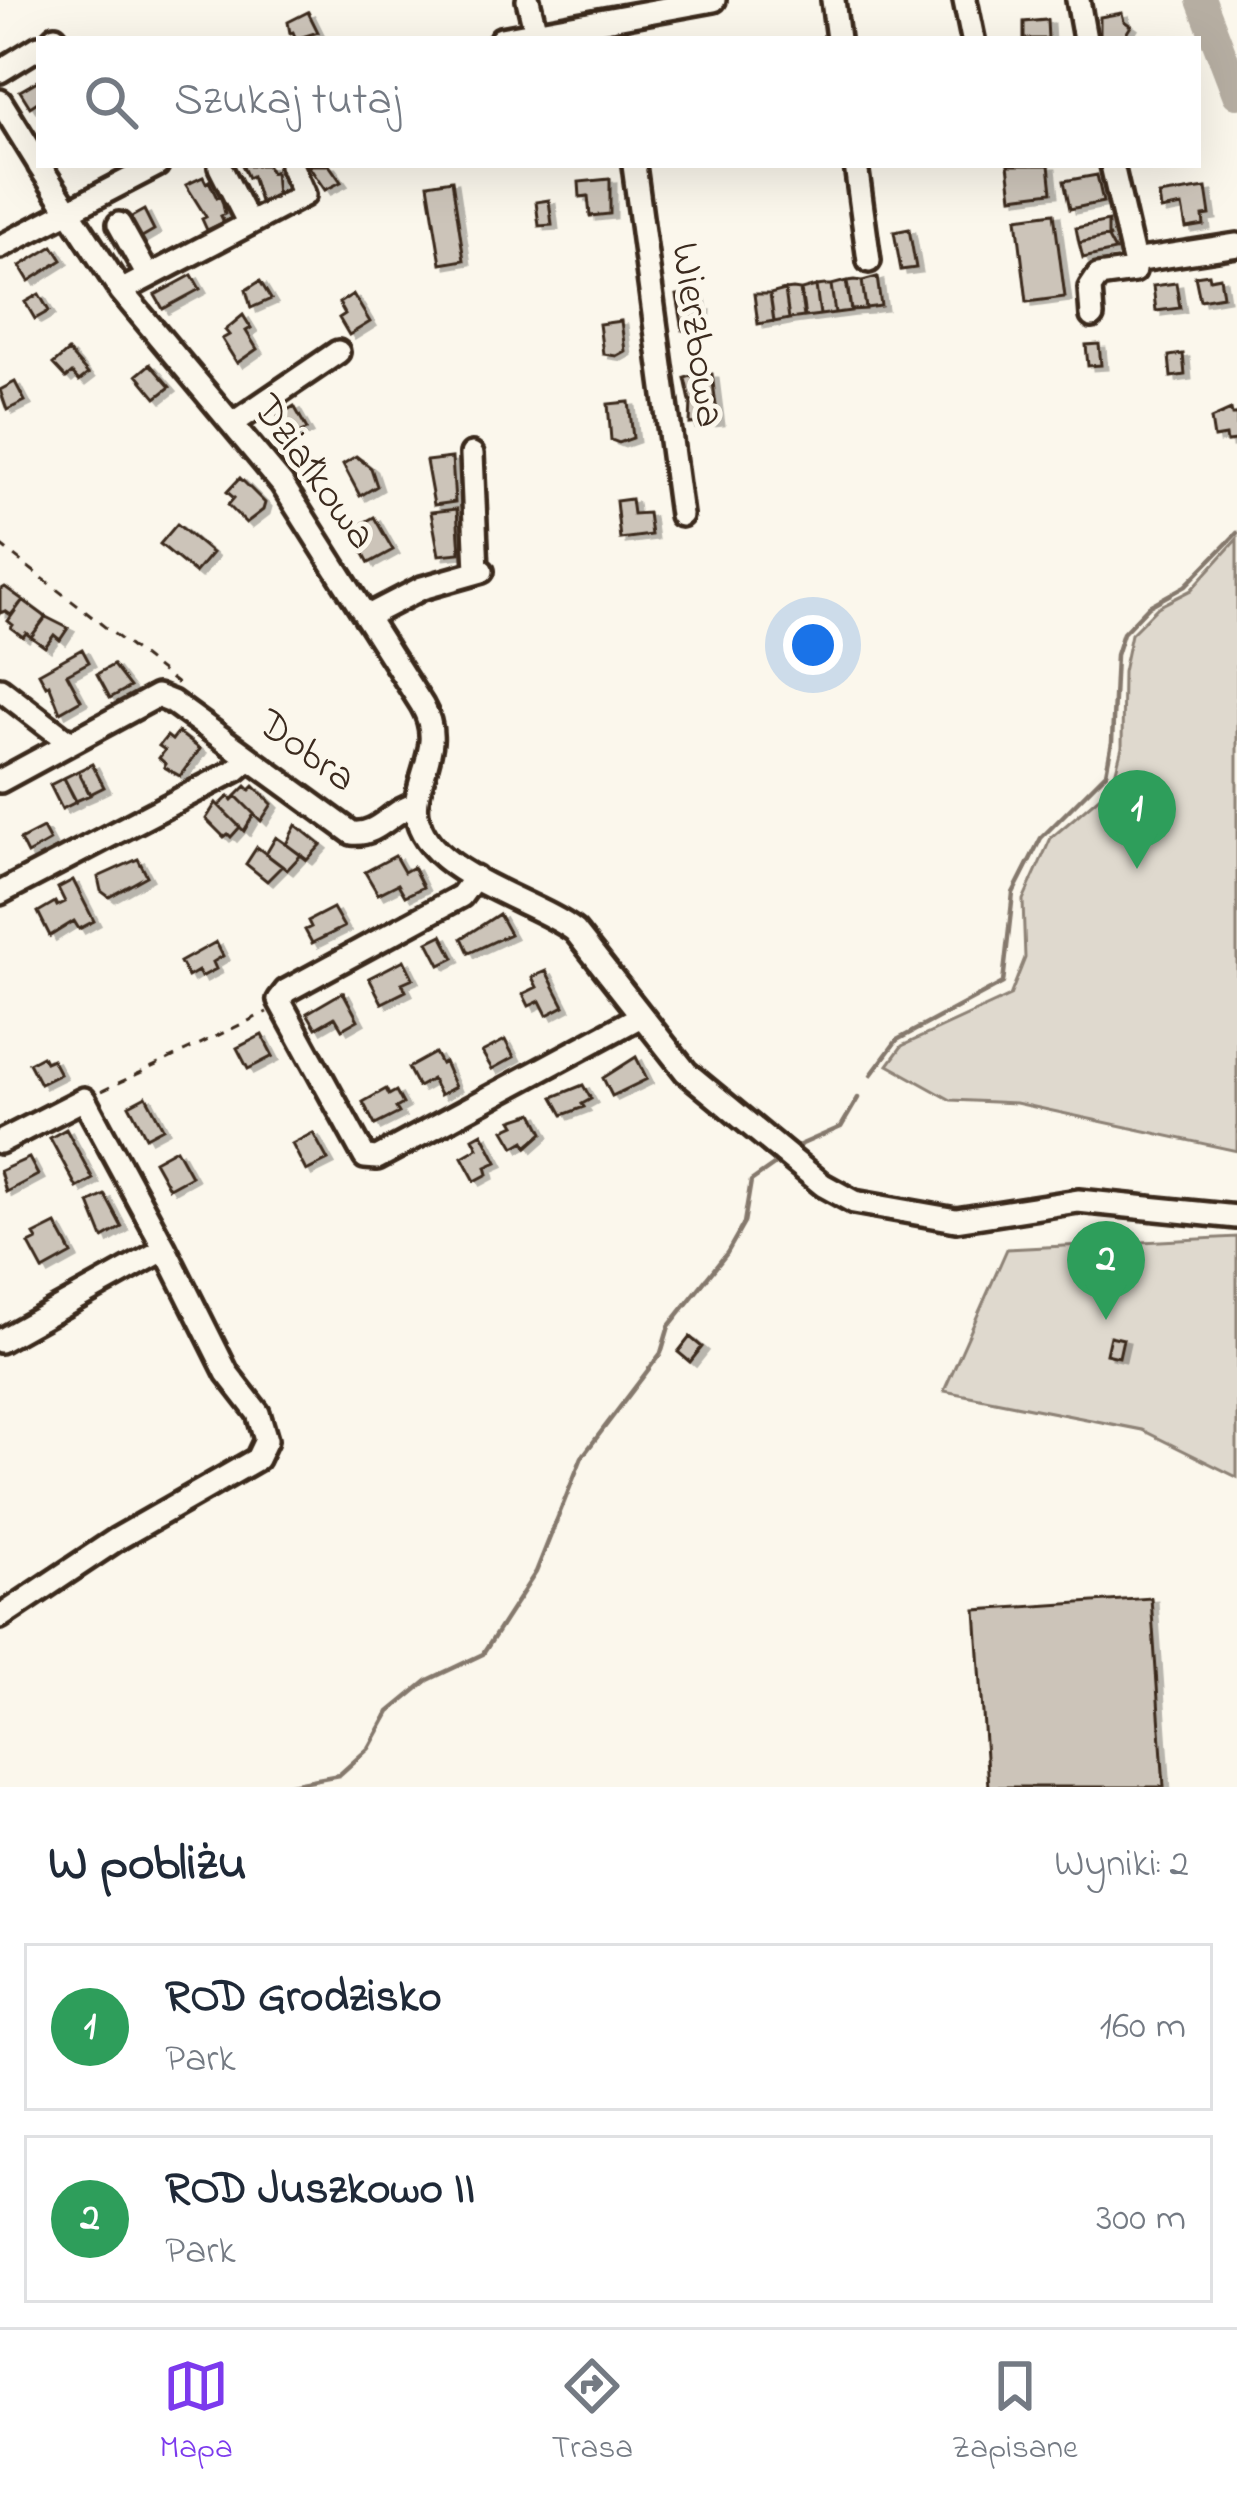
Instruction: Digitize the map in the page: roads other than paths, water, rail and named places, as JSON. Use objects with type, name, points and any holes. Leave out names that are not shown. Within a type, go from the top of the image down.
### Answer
[{"type":"street","points":[[528,0],[536,33]]},
{"type":"street","points":[[518,36],[615,28],[714,0]]},
{"type":"street","points":[[833,0],[838,36]]},
{"type":"street","points":[[965,0],[972,36]]},
{"type":"street","points":[[1078,0],[1084,36]]},
{"type":"street","points":[[0,71],[36,49]]},
{"type":"street","name":"Działkowa","points":[[0,101],[36,160]]},
{"type":"street","name":"Działkowa","points":[[41,168],[121,291],[282,484],[432,727],[431,754],[416,805]]},
{"type":"street","points":[[0,248],[152,168]]},
{"type":"street","points":[[220,168],[248,224]]},
{"type":"street","points":[[121,291],[304,195],[292,168]]},
{"type":"street","name":"Wierzbowa","points":[[634,168],[681,514]]},
{"type":"street","points":[[856,168],[869,261]]},
{"type":"street","points":[[1092,316],[1090,288],[1098,276],[1134,271],[1113,168]]},
{"type":"street","points":[[119,224],[148,276]]},
{"type":"street","points":[[1134,261],[1237,245]]},
{"type":"street","points":[[232,424],[338,352]]},
{"type":"street","points":[[366,617],[422,588],[479,571],[472,454]]},
{"type":"street","points":[[0,689],[70,742],[0,781]]},
{"type":"street","name":"Dobra","points":[[70,742],[152,698],[163,697],[359,835],[416,805]]},
{"type":"street","points":[[0,893],[249,759]]},
{"type":"street","points":[[416,805],[432,847],[475,877],[575,931],[686,1072],[823,1184],[854,1202],[956,1220],[1078,1202],[1237,1217]]},
{"type":"street","points":[[475,877],[460,896],[286,991],[279,1000],[369,1159],[641,1016]]},
{"type":"street","points":[[0,1142],[84,1099],[227,1372],[258,1413],[266,1439],[256,1460],[117,1539],[0,1618]]},
{"type":"street","points":[[0,1341],[165,1249]]},
{"type":"waterway","points":[[1201,0],[1237,94]]},
{"type":"waterway","points":[[871,1075],[897,1040],[1003,983],[1013,893],[1041,838],[1106,773],[1116,655],[1123,633],[1149,606],[1185,586],[1237,533]]},
{"type":"waterway","points":[[793,1148],[841,1127],[858,1098]]},
{"type":"waterway","points":[[275,1787],[339,1775],[369,1748],[389,1712],[428,1680],[483,1654],[536,1572],[582,1457],[661,1353],[669,1326],[727,1253],[744,1223],[751,1181],[781,1160]]},
{"type":"place","name":"ROD Grodzisko","points":[[1137,869]]},
{"type":"place","name":"ROD Juszkowo II","points":[[1106,1320]]}]
